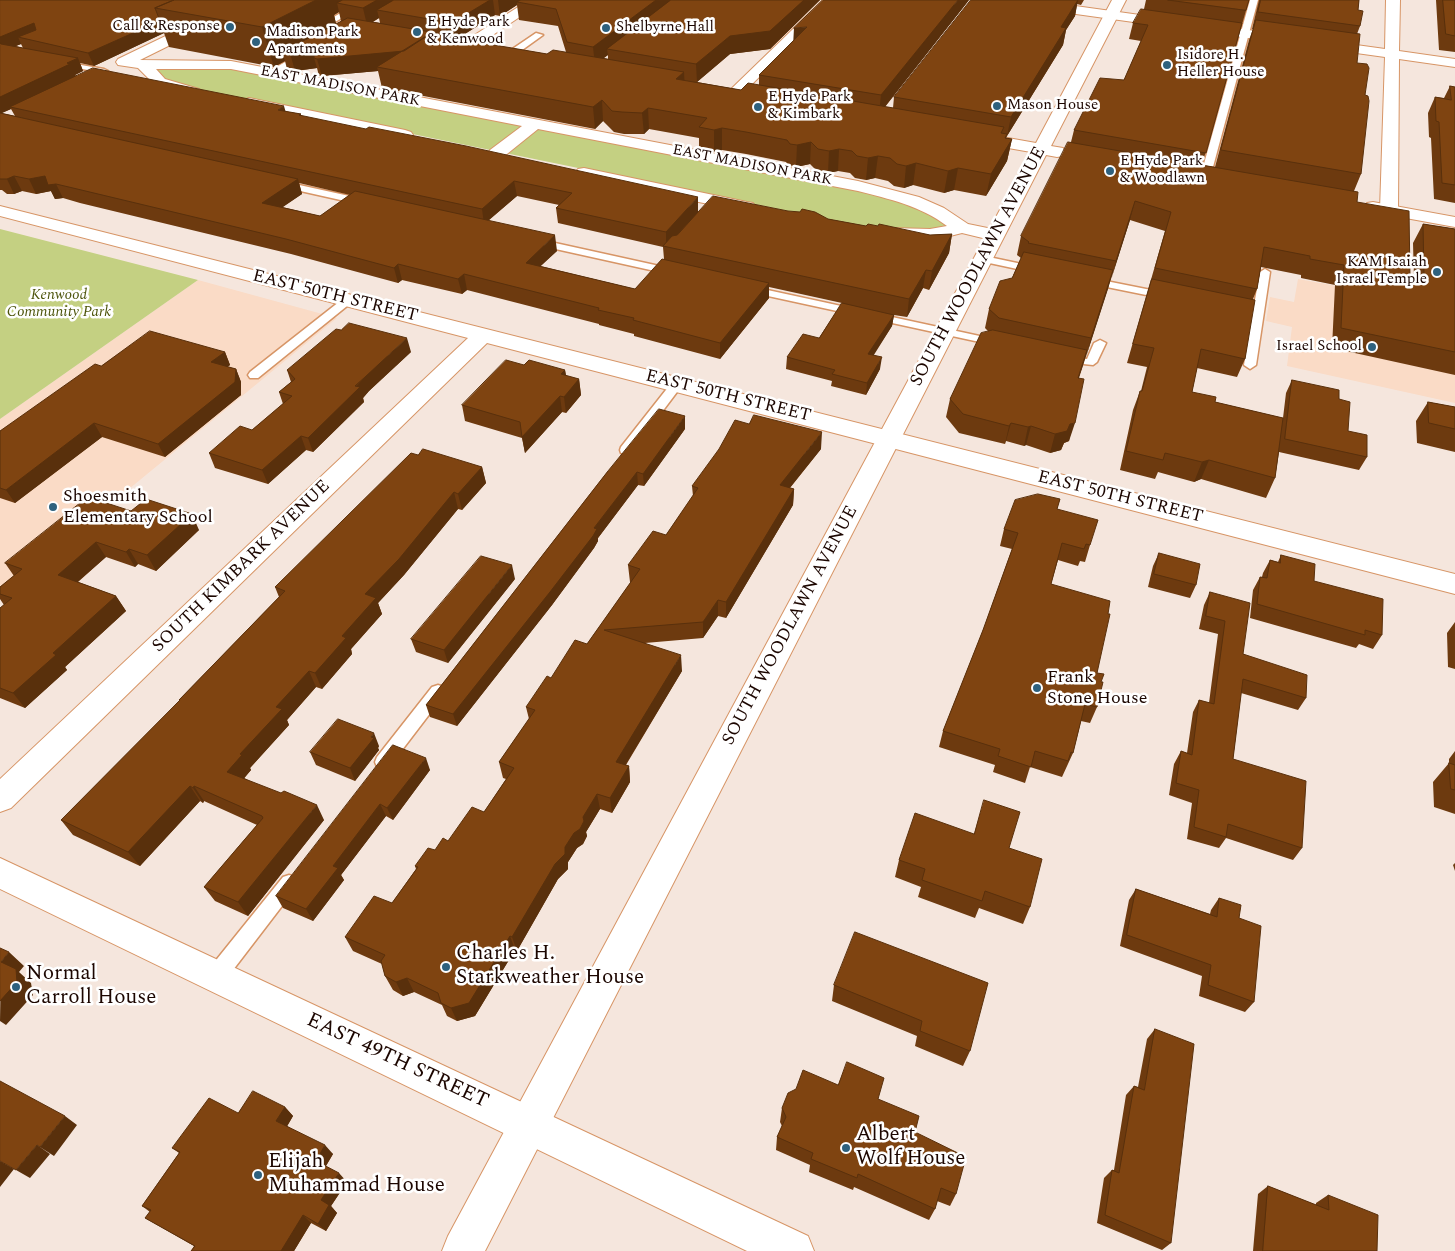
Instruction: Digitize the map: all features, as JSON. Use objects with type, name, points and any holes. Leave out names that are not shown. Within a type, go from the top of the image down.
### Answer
[{"type":"street","points":[[528,59],[458,47],[538,0]]},
{"type":"street","points":[[734,95],[830,0]]},
{"type":"street","points":[[1004,0],[1455,63]]},
{"type":"street","name":"SOUTH WOODLAWN AVENUE","points":[[463,1251],[1119,0]]},
{"type":"street","points":[[1389,210],[1392,0]]},
{"type":"street","points":[[209,3],[234,8],[253,6]]},
{"type":"street","points":[[87,80],[234,8]]},
{"type":"street","points":[[307,20],[344,27]]},
{"type":"street","name":"EAST MADISON PARK","points":[[124,62],[144,66],[218,64],[876,190],[935,208],[990,247]]},
{"type":"street","points":[[144,66],[160,82],[208,95]]},
{"type":"street","points":[[714,92],[753,98]]},
{"type":"street","name":"EAST MADISON PARK","points":[[237,101],[420,138]]},
{"type":"street","points":[[496,154],[534,124]]},
{"type":"street","points":[[958,134],[1074,155]]},
{"type":"street","points":[[477,150],[516,158]]},
{"type":"street","points":[[564,168],[714,204],[766,211]]},
{"type":"street","points":[[1187,175],[1224,181]]},
{"type":"street","points":[[1354,204],[1389,210],[1407,220],[1455,222]]},
{"type":"street","name":"EAST 50TH STREET","points":[[0,211],[1455,584]]},
{"type":"street","name":"EAST MADISON PARK","points":[[877,233],[905,236],[930,235],[962,228]]},
{"type":"street","name":"SOUTH KIMBARK AVENUE","points":[[0,799],[483,335]]},
{"type":"street","name":"EAST 49TH STREET","points":[[0,873],[793,1251]]},
{"type":"lane","points":[[325,24],[369,0]]},
{"type":"lane","points":[[1205,178],[1254,0]]},
{"type":"lane","points":[[508,56],[539,35]]},
{"type":"lane","points":[[270,73],[308,53]]},
{"type":"lane","points":[[48,60],[104,71]]},
{"type":"lane","points":[[266,181],[373,205]]},
{"type":"lane","points":[[529,240],[684,275]]},
{"type":"lane","points":[[990,247],[1049,272]]},
{"type":"lane","points":[[1250,365],[1265,272]]},
{"type":"lane","points":[[1077,278],[1172,298]]},
{"type":"lane","points":[[740,287],[945,334],[1011,346]]},
{"type":"lane","points":[[254,375],[348,300]]},
{"type":"lane","points":[[1220,308],[1258,316]]},
{"type":"lane","points":[[1056,357],[1089,363],[1100,343]]},
{"type":"lane","points":[[615,463],[677,384]]},
{"type":"lane","points":[[372,776],[445,682]]},
{"type":"lane","points":[[216,976],[299,870]]},
{"type":"shaded area","name":"Israel School","points":[[1298,279],[1455,307],[1455,403],[1287,366],[1292,327],[1266,321],[1270,297],[1294,302]]},
{"type":"shaded area","name":"Shoesmith Elementary School","points":[[198,280],[337,318],[0,595],[0,419]]},
{"type":"green space","points":[[220,66],[893,198],[929,211],[949,227],[934,230],[876,229],[178,86],[164,81],[157,71],[159,68]]},
{"type":"green space","name":"Kenwood Community Park","points":[[0,229],[198,280],[0,419]]},
{"type":"building","points":[[0,0],[174,0],[155,8],[160,21],[88,53],[18,37],[36,30],[34,23],[0,37]]},
{"type":"building","points":[[174,0],[316,0],[262,27],[155,8]]},
{"type":"building","points":[[343,0],[377,0],[363,8],[337,3]]},
{"type":"building","points":[[394,0],[490,0],[452,23],[377,10]]},
{"type":"building","points":[[521,0],[656,0],[593,47],[567,42],[556,9],[517,2]]},
{"type":"building","points":[[671,0],[804,0],[770,31],[730,36],[696,64],[607,49]]},
{"type":"building","points":[[823,0],[958,0],[881,95],[759,75],[807,27],[794,28]]},
{"type":"building","points":[[971,0],[1078,0],[1061,27],[1066,28],[1011,117],[894,97]]},
{"type":"building","points":[[1168,0],[1249,0],[1246,10]]},
{"type":"building","points":[[1261,0],[1359,0],[1358,10],[1363,11],[1360,26],[1258,12]]},
{"type":"building","points":[[1443,0],[1455,0],[1455,36],[1446,34]]},
{"type":"building","points":[[1141,9],[1242,23],[1206,153],[1074,130],[1100,78],[1124,80],[1148,25],[1133,23]]},
{"type":"building","points":[[348,18],[437,33],[430,34],[404,51],[317,59],[314,58],[314,51],[282,52]]},
{"type":"building","points":[[1256,20],[1360,34],[1357,63],[1367,64],[1369,68],[1365,95],[1368,96],[1369,101],[1361,174],[1221,150]]},
{"type":"building","points":[[430,34],[547,54],[553,50],[684,72],[676,79],[741,90],[748,83],[1004,127],[1001,133],[1007,134],[1005,138],[1012,139],[991,174],[958,168],[948,171],[916,163],[906,166],[897,164],[890,158],[878,156],[868,158],[857,156],[852,151],[818,149],[811,142],[797,145],[790,144],[787,140],[746,132],[699,127],[707,118],[648,108],[642,113],[612,111],[602,100],[593,107],[377,67]]},
{"type":"building","points":[[0,43],[78,58],[67,63],[70,64],[0,97]]},
{"type":"building","points":[[93,68],[284,106],[278,110],[301,114],[299,115],[366,129],[369,127],[466,146],[698,197],[666,232],[556,208],[572,193],[514,181],[482,209],[10,107]]},
{"type":"building","points":[[1450,86],[1455,87],[1455,185],[1442,183],[1439,122],[1436,121],[1435,97],[1451,100]]},
{"type":"building","points":[[0,113],[298,179],[262,203],[320,216],[355,191],[555,235],[526,263],[635,289],[662,259],[769,283],[720,343],[633,320],[634,318],[598,310],[599,308],[464,274],[458,279],[398,264],[394,268],[286,239],[56,184],[48,185],[45,176],[29,179],[14,176],[0,179]]},
{"type":"building","points":[[1068,142],[1358,192],[1357,202],[1409,211],[1410,278],[1416,282],[1424,278],[1423,224],[1455,229],[1455,352],[1341,328],[1344,265],[1310,259],[1310,256],[1264,247],[1257,289],[1155,268],[1171,212],[1135,201],[1116,261],[1028,243],[1021,236]]},
{"type":"building","points":[[713,196],[788,211],[800,212],[802,209],[815,212],[828,219],[866,226],[868,224],[878,226],[879,224],[930,235],[952,234],[932,271],[926,270],[909,299],[663,246],[672,236],[677,235]]},
{"type":"building","points":[[1024,252],[1113,270],[1091,338],[999,318],[989,309],[1000,281],[1012,278]]},
{"type":"building","points":[[1152,279],[1255,300],[1245,359],[1201,349],[1192,392],[1216,397],[1215,402],[1283,418],[1275,478],[1209,460],[1202,462],[1165,453],[1163,460],[1126,451],[1140,391],[1142,391],[1154,348],[1133,344]]},
{"type":"building","points":[[842,303],[894,315],[868,354],[882,357],[867,383],[832,374],[835,370],[787,357],[803,334],[819,338]]},
{"type":"building","points":[[349,323],[407,338],[355,386],[360,387],[308,438],[301,436],[262,470],[209,453],[240,426],[252,430],[292,396],[279,392],[295,379],[287,370],[336,329],[341,330]]},
{"type":"building","points":[[993,330],[1087,350],[1078,378],[1084,379],[1075,423],[1070,424],[1067,431],[1055,434],[1031,426],[1011,423],[1009,426],[963,414],[950,399],[981,333]]},
{"type":"building","points":[[150,331],[225,352],[211,362],[236,369],[235,382],[158,444],[94,423],[6,490],[0,488],[0,431],[95,364],[101,366]]},
{"type":"building","points":[[506,360],[524,365],[529,360],[565,370],[561,374],[579,379],[564,397],[560,396],[522,437],[520,422],[462,405]]},
{"type":"building","points":[[1292,380],[1339,390],[1339,399],[1350,402],[1348,431],[1367,435],[1367,457],[1285,439]]},
{"type":"building","points":[[1428,402],[1455,407],[1455,429],[1429,423]]},
{"type":"building","points":[[659,409],[685,416],[643,474],[637,472],[594,528],[597,529],[593,536],[453,714],[426,705],[608,471]]},
{"type":"building","points":[[754,415],[822,432],[780,485],[794,489],[726,602],[718,600],[703,622],[604,630],[681,655],[616,762],[629,766],[610,798],[597,794],[583,817],[584,821],[580,829],[574,833],[565,847],[565,854],[555,864],[512,937],[510,936],[469,1003],[451,1008],[441,1003],[438,993],[407,978],[396,982],[385,976],[381,961],[385,955],[345,937],[374,896],[392,903],[418,867],[415,866],[428,848],[435,850],[443,838],[448,841],[472,807],[484,812],[514,768],[499,762],[535,710],[526,707],[547,676],[551,678],[575,640],[587,644],[640,569],[628,565],[653,531],[666,535],[698,488],[692,486],[719,449],[735,420],[749,424]]},
{"type":"building","points":[[423,449],[482,467],[458,494],[454,492],[399,559],[365,594],[376,598],[342,636],[346,638],[315,673],[309,671],[276,707],[282,709],[240,754],[242,755],[227,772],[281,793],[284,791],[317,805],[238,902],[204,887],[263,818],[262,816],[194,786],[193,788],[190,786],[128,852],[61,820],[285,591],[275,587],[411,453],[418,455]]},
{"type":"building","points":[[1038,494],[1060,499],[1057,509],[1098,520],[1090,545],[1086,544],[1084,549],[1062,543],[1051,584],[1110,601],[1108,614],[1110,614],[1097,673],[1104,674],[1097,707],[1085,704],[1073,753],[1071,752],[1068,761],[1035,751],[1031,767],[998,756],[1000,749],[943,731],[983,630],[1018,533],[1004,529],[1015,500]]},
{"type":"building","points":[[88,497],[131,511],[146,499],[192,514],[147,555],[129,549],[126,552],[96,542],[58,575],[116,596],[53,653],[56,655],[13,693],[0,688],[0,608],[12,598],[0,594],[0,587],[22,569],[5,563]]},
{"type":"building","points":[[1159,553],[1200,564],[1196,585],[1154,574]]},
{"type":"building","points":[[1281,555],[1315,564],[1314,581],[1383,599],[1382,635],[1365,630],[1365,635],[1257,604],[1260,577],[1267,578],[1270,560],[1280,563]]},
{"type":"building","points":[[481,556],[512,565],[444,650],[411,639]]},
{"type":"building","points":[[1210,592],[1250,603],[1243,654],[1307,675],[1306,698],[1243,679],[1233,759],[1306,781],[1302,848],[1228,824],[1226,837],[1194,827],[1199,790],[1176,783],[1181,751],[1192,755],[1199,700],[1214,704],[1225,621],[1206,616]]},
{"type":"building","points":[[338,719],[374,733],[371,737],[374,738],[350,768],[310,752]]},
{"type":"building","points":[[393,745],[426,758],[387,808],[380,804],[333,866],[338,868],[306,909],[276,896]]},
{"type":"building","points":[[1449,763],[1455,765],[1455,790],[1451,789]]},
{"type":"building","points":[[984,800],[1020,812],[1009,848],[1042,859],[1030,907],[985,891],[982,901],[922,880],[925,869],[899,860],[915,813],[974,834]]},
{"type":"building","points":[[1136,889],[1217,917],[1219,898],[1241,905],[1239,918],[1261,926],[1254,1002],[1208,985],[1211,965],[1127,935]]},
{"type":"building","points":[[855,932],[988,983],[970,1051],[920,1031],[922,1021],[834,985]]},
{"type":"building","points":[[0,948],[9,952],[1,962],[16,969],[17,982],[0,1001]]},
{"type":"building","points":[[1155,1029],[1194,1044],[1171,1243],[1105,1215],[1112,1170],[1119,1173],[1134,1086],[1144,1090]]},
{"type":"building","name":"Albert Wolf House","points":[[847,1062],[884,1078],[878,1099],[919,1116],[915,1132],[966,1157],[956,1194],[941,1188],[935,1209],[858,1174],[857,1178],[811,1159],[813,1153],[777,1137],[786,1117],[782,1108],[788,1093],[796,1089],[803,1070],[838,1085]]},
{"type":"building","points":[[0,1081],[65,1116],[40,1147],[37,1145],[16,1170],[0,1161]]},
{"type":"building","name":"Elijah Muhammad House","points":[[253,1091],[285,1107],[276,1121],[325,1145],[316,1161],[339,1173],[321,1200],[329,1205],[318,1224],[303,1215],[281,1251],[191,1251],[195,1246],[145,1218],[151,1210],[142,1206],[180,1152],[172,1148],[209,1098],[238,1113]]},
{"type":"building","points":[[1268,1186],[1329,1210],[1328,1195],[1378,1215],[1377,1251],[1263,1251]]},
{"type":"place","name":"Call & Response","points":[[230,27]]},
{"type":"place","name":"Shelbyrne Hall","points":[[606,28]]},
{"type":"place","name":"E Hyde Park & Kenwood","points":[[417,32]]},
{"type":"place","name":"Madison Park Apartments","points":[[256,42]]},
{"type":"place","name":"Isidore H. Heller House","points":[[1167,65]]},
{"type":"place","name":"Mason House","points":[[997,106]]},
{"type":"place","name":"E Hyde Park & Kimbark","points":[[758,107]]},
{"type":"place","name":"E Hyde Park & Woodlawn","points":[[1110,171]]},
{"type":"place","name":"KAM Isaiah Israel Temple","points":[[1437,272]]},
{"type":"place","name":"Israel School","points":[[1372,347]]},
{"type":"place","name":"Shoesmith Elementary School","points":[[53,507]]},
{"type":"place","name":"Frank Stone House","points":[[1037,688]]},
{"type":"place","name":"Charles H. Starkweather House","points":[[446,967]]},
{"type":"place","name":"Normal Carroll House","points":[[16,987]]},
{"type":"place","name":"Albert Wolf House","points":[[846,1148]]},
{"type":"place","name":"Elijah Muhammad House","points":[[258,1175]]}]
